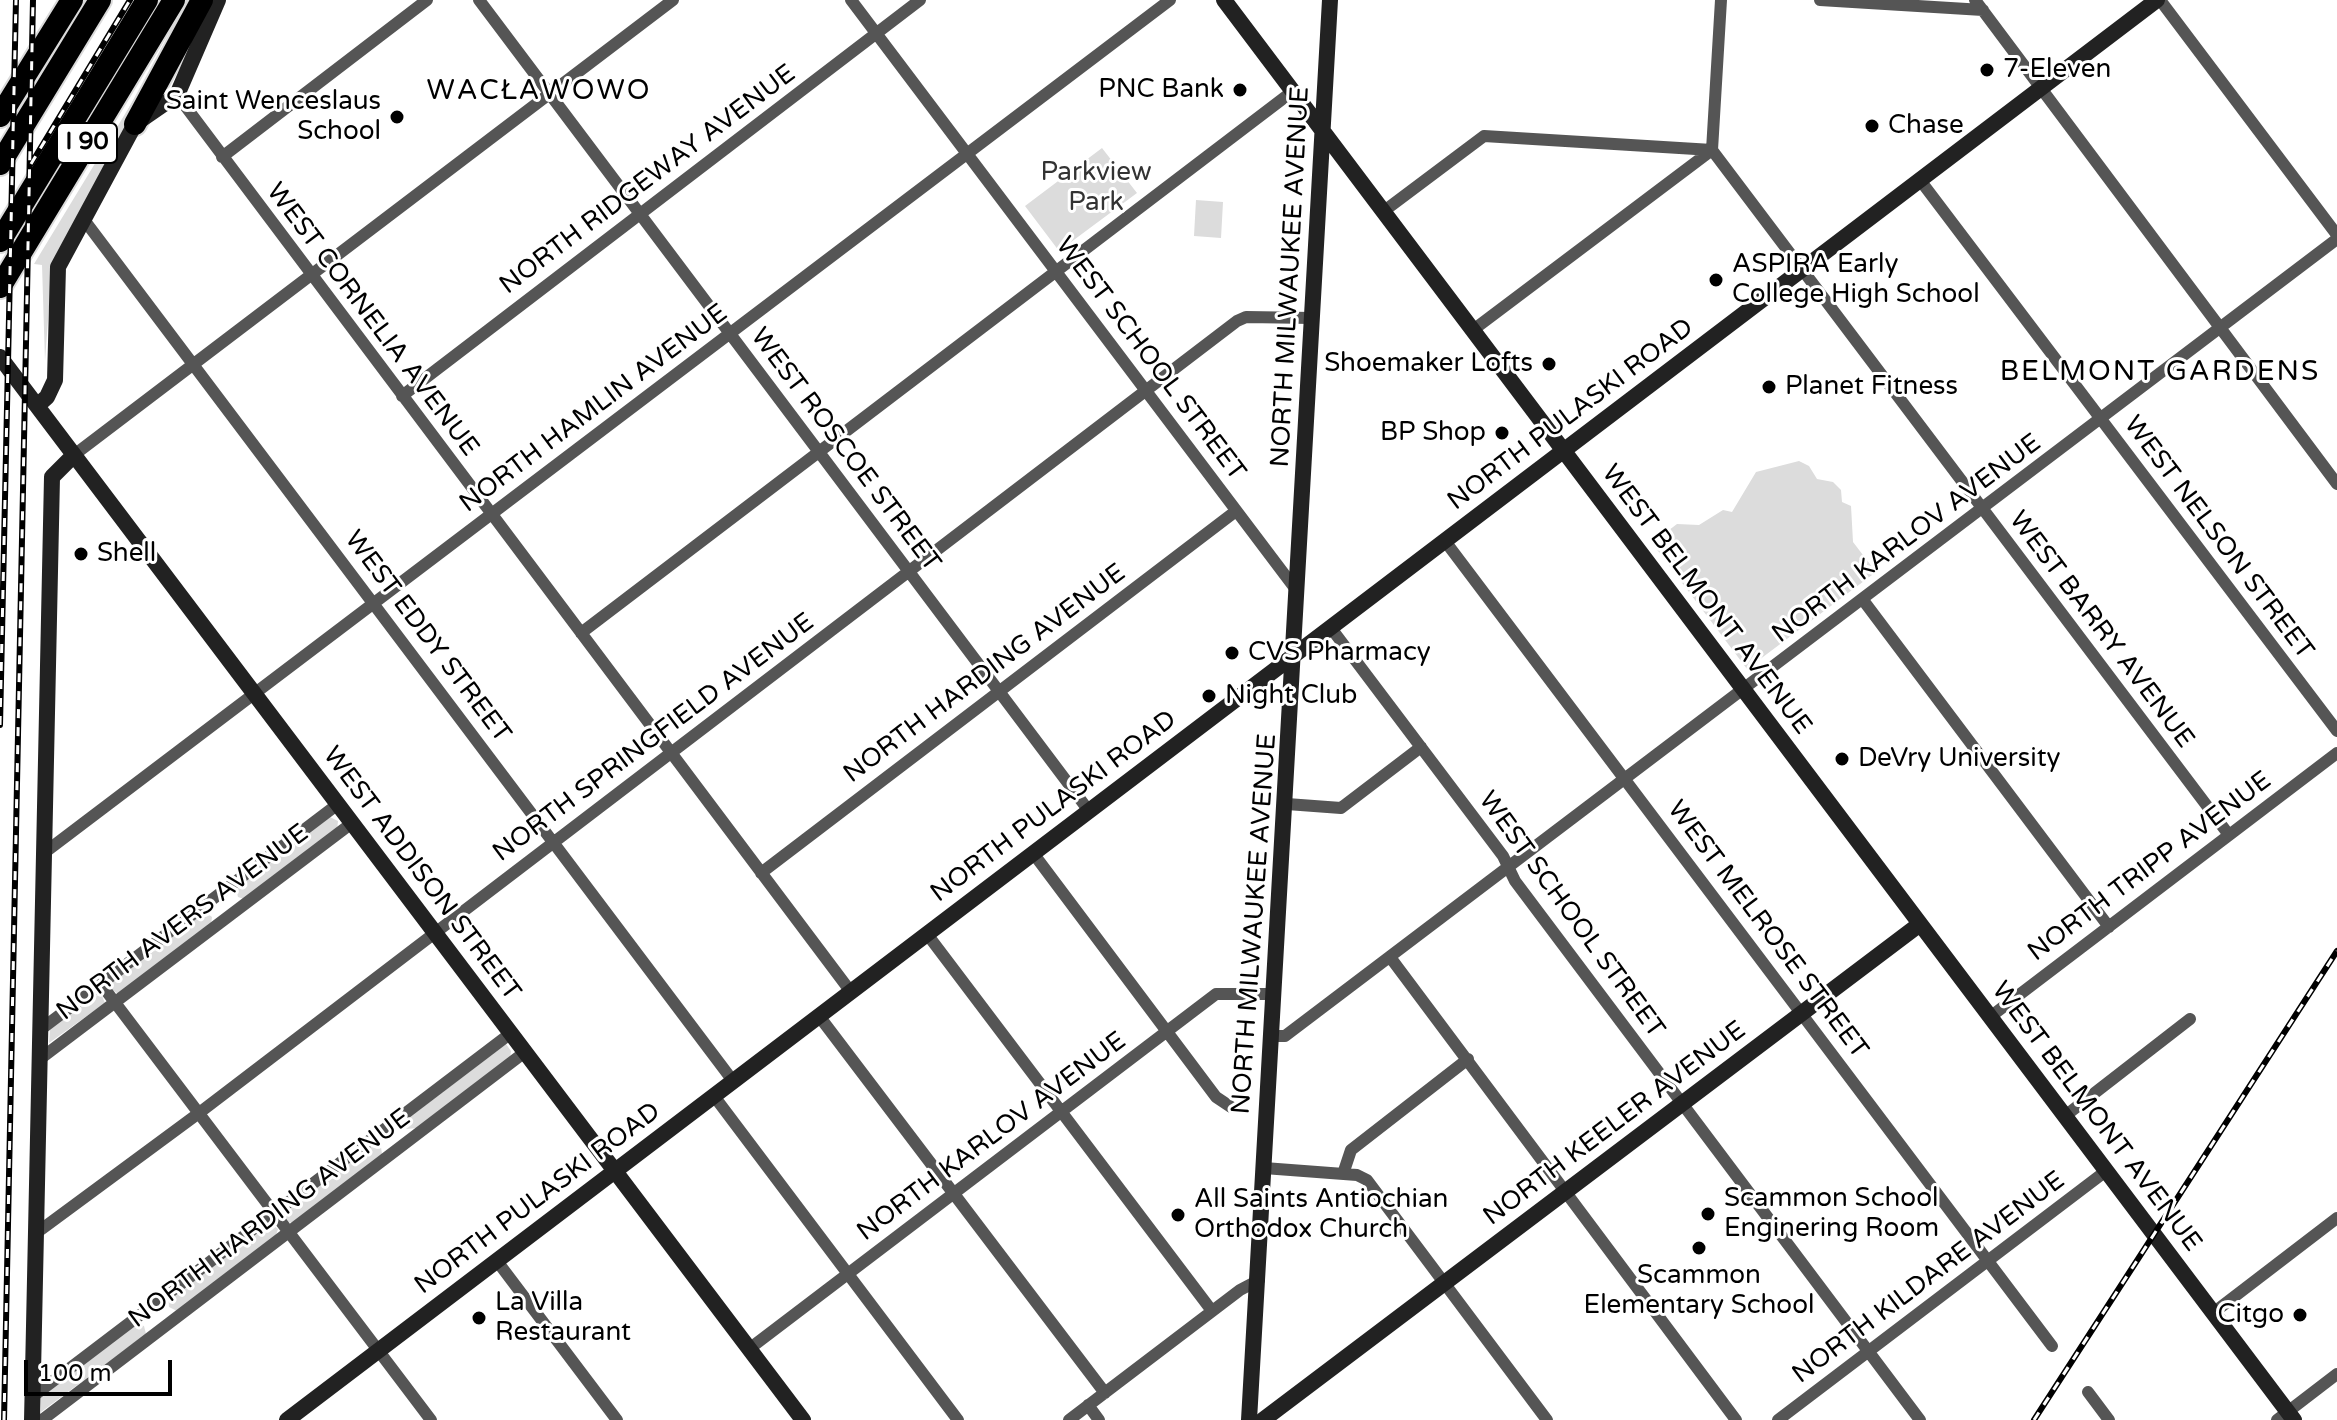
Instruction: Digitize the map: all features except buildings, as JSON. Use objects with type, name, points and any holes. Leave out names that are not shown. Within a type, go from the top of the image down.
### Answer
[{"type":"highway","points":[[0,116],[72,0]]},
{"type":"highway","name":"I 90","points":[[0,164],[100,0]]},
{"type":"highway","name":"I 90","points":[[0,241],[147,0]]},
{"type":"highway","name":"I 90","points":[[0,287],[174,0]]},
{"type":"highway","points":[[135,124],[202,0]]},
{"type":"main road","points":[[37,406],[47,397],[55,380],[58,267],[135,124],[177,95],[218,0]]},
{"type":"main road","name":"WEST BELMONT AVENUE","points":[[1224,0],[2213,1313],[2286,1417]]},
{"type":"main road","name":"NORTH MILWAUKEE AVENUE","points":[[1249,1420],[1259,1280],[1272,994],[1287,804],[1330,0]]},
{"type":"main road","name":"NORTH PULASKI ROAD","points":[[287,1420],[2158,0]]},
{"type":"main road","name":"WEST ADDISON STREET","points":[[0,357],[803,1420]]},
{"type":"main road","points":[[32,1420],[52,477],[74,455]]},
{"type":"main road","name":"NORTH KEELER AVENUE","points":[[1263,1420],[1920,924]]},
{"type":"street","points":[[222,157],[427,0]]},
{"type":"street","name":"WEST ROSCOE STREET","points":[[479,0],[1089,811]]},
{"type":"street","points":[[74,455],[673,0]]},
{"type":"street","name":"WEST SCHOOL STREET","points":[[851,0],[1298,592]]},
{"type":"street","name":"NORTH RIDGEWAY AVENUE","points":[[402,396],[920,0]]},
{"type":"street","name":"NORTH HAMLIN AVENUE","points":[[44,853],[1170,0]]},
{"type":"street","points":[[1473,330],[1712,150],[1721,0]]},
{"type":"street","points":[[1820,0],[1979,5],[2337,484]]},
{"type":"street","points":[[2158,0],[2337,237]]},
{"type":"street","points":[[581,633],[1293,91]]},
{"type":"street","name":"WEST CORNELIA AVENUE","points":[[177,95],[851,992]]},
{"type":"street","points":[[1384,211],[1484,136],[1712,150]]},
{"type":"street","name":"WEST BARRY AVENUE","points":[[1712,150],[2229,835]]},
{"type":"street","name":"WEST NELSON STREET","points":[[1920,180],[2337,731]]},
{"type":"street","name":"WEST EDDY STREET","points":[[85,221],[733,1081]]},
{"type":"street","name":"NORTH KARLOV AVENUE","points":[[1270,1036],[1285,1036],[2337,237]]},
{"type":"street","name":"NORTH SPRINGFIELD AVENUE","points":[[35,1234],[199,1113],[1242,318],[1312,318]]},
{"type":"street","name":"NORTH HARDING AVENUE","points":[[761,873],[1236,511]]},
{"type":"street","name":"WEST MELROSE STREET","points":[[1445,541],[2052,1346]]},
{"type":"street","points":[[1863,600],[2109,927]]},
{"type":"street","name":"WEST SCHOOL STREET","points":[[1331,628],[1509,867],[1515,881],[1920,1420]]},
{"type":"street","points":[[1287,804],[1341,808],[1421,747]]},
{"type":"street","name":"NORTH TRIPP AVENUE","points":[[1990,1017],[2337,753]]},
{"type":"street","name":"NORTH AVERS AVENUE","points":[[40,1030],[338,804]]},
{"type":"street","name":"NORTH AVERS AVENUE","points":[[40,1059],[352,823]]},
{"type":"street","points":[[1033,853],[1216,1097],[1231,1107]]},
{"type":"street","points":[[228,887],[242,906]]},
{"type":"street","points":[[206,903],[221,922]]},
{"type":"street","points":[[927,934],[1212,1311]]},
{"type":"street","points":[[1390,957],[1736,1420]]},
{"type":"street","points":[[101,984],[431,1420]]},
{"type":"street","name":"NORTH KARLOV AVENUE","points":[[749,1349],[1216,994],[1272,994]]},
{"type":"street","points":[[819,1016],[1105,1393]]},
{"type":"street","points":[[2065,1116],[2190,1019]]},
{"type":"street","name":"NORTH HARDING AVENUE","points":[[32,1397],[511,1033]]},
{"type":"street","name":"NORTH HARDING AVENUE","points":[[42,1420],[525,1052]]},
{"type":"street","points":[[1343,1174],[1351,1150],[1468,1059]]},
{"type":"street","points":[[714,1096],[958,1420]]},
{"type":"street","points":[[396,1121],[410,1140]]},
{"type":"street","points":[[379,1134],[393,1152]]},
{"type":"street","points":[[1264,1168],[1343,1174],[1367,1180],[1544,1416],[1530,1420]]},
{"type":"street","name":"NORTH KILDARE AVENUE","points":[[1778,1420],[2106,1171]]},
{"type":"street","points":[[2213,1313],[2337,1218]]},
{"type":"street","points":[[497,1261],[617,1420]]},
{"type":"street","points":[[1069,1420],[1212,1311],[1259,1280]]},
{"type":"street","points":[[160,1300],[175,1319]]},
{"type":"street","points":[[141,1314],[156,1333]]},
{"type":"street","points":[[2286,1417],[2337,1374]]},
{"type":"street","points":[[2088,1392],[2109,1420]]},
{"type":"street","points":[[1088,1405],[1099,1420]]},
{"type":"green space","points":[[179,25],[52,265],[45,361],[42,265],[34,264]]},
{"type":"green space","name":"Parkview Park","points":[[1102,148],[1137,193],[1059,251],[1025,206]]},
{"type":"green space","points":[[1196,200],[1223,202],[1221,238],[1194,236]]},
{"type":"green space","points":[[1799,461],[1809,466],[1817,479],[1833,482],[1841,490],[1842,502],[1851,506],[1853,542],[1876,572],[1747,669],[1652,543],[1677,524],[1699,525],[1723,510],[1732,512],[1756,472]]},
{"type":"green space","points":[[330,817],[338,821],[337,830],[244,899],[238,897],[236,889]]},
{"type":"green space","points":[[204,911],[212,917],[211,925],[118,994],[110,988],[110,984]]},
{"type":"green space","points":[[96,995],[102,996],[105,1003],[49,1043],[50,1028]]},
{"type":"green space","points":[[506,1044],[511,1051],[510,1058],[418,1128],[406,1129],[406,1120]]},
{"type":"green space","points":[[375,1143],[381,1147],[382,1154],[293,1223],[286,1222],[282,1213]]},
{"type":"green space","points":[[270,1223],[278,1229],[276,1235],[177,1311],[169,1307],[168,1300]]},
{"type":"green space","points":[[135,1323],[144,1326],[146,1334],[41,1412],[41,1394]]},
{"type":"railway","points":[[0,725],[16,0]]},
{"type":"railway","points":[[4,1420],[33,0]]},
{"type":"railway","points":[[31,164],[130,0]]},
{"type":"railway","points":[[2034,1420],[2337,951]]},
{"type":"place","name":"7-Eleven","points":[[1987,70]]},
{"type":"place","name":"PNC Bank","points":[[1240,90]]},
{"type":"place","name":"Saint Wenceslaus School","points":[[397,117]]},
{"type":"place","name":"Chase","points":[[1872,126]]},
{"type":"place","name":"ASPIRA Early College High School","points":[[1716,280]]},
{"type":"place","name":"Shoemaker Lofts","points":[[1549,364]]},
{"type":"place","name":"Planet Fitness","points":[[1769,387]]},
{"type":"place","name":"BP Shop","points":[[1502,433]]},
{"type":"place","name":"Shell","points":[[81,554]]},
{"type":"place","name":"CVS Pharmacy","points":[[1232,653]]},
{"type":"place","name":"Night Club","points":[[1209,696]]},
{"type":"place","name":"DeVry University","points":[[1842,759]]},
{"type":"place","name":"Scammon School Enginering Room","points":[[1708,1214]]},
{"type":"place","name":"All Saints Antiochian Orthodox Church","points":[[1178,1215]]},
{"type":"place","name":"Scammon Elementary School","points":[[1699,1248]]},
{"type":"place","name":"Citgo","points":[[2300,1315]]},
{"type":"place","name":"La Villa Restaurant","points":[[479,1318]]},
{"type":"district","name":"WACŁAWOWO","points":[[539,92]]},
{"type":"district","name":"BELMONT GARDENS","points":[[2160,373]]}]
